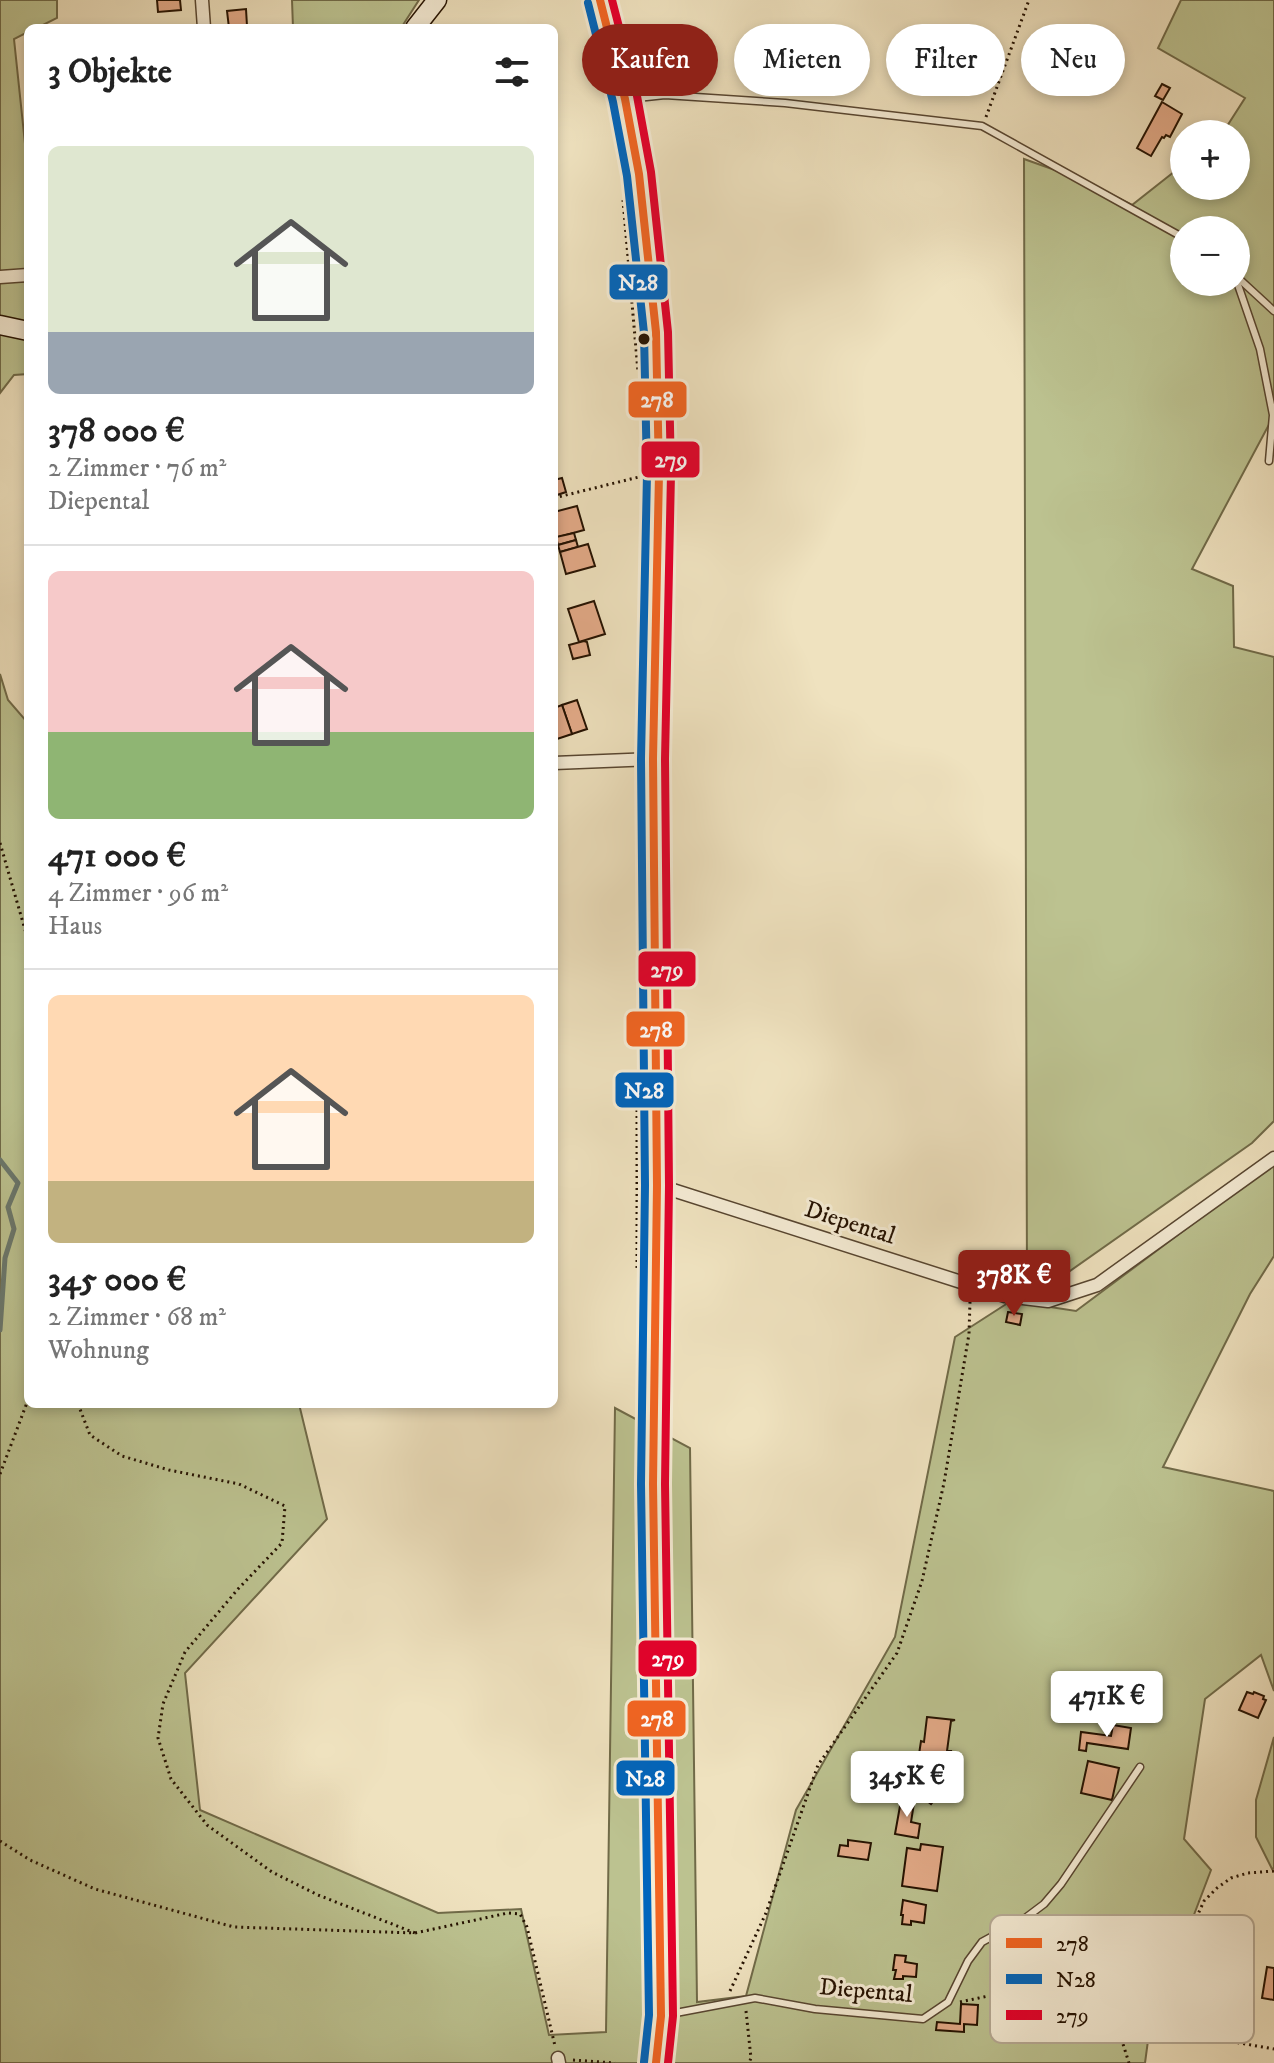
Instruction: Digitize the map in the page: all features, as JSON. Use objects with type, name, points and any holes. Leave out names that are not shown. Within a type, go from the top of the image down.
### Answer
[{"type":"main road","points":[[418,24],[437,0]]},
{"type":"main road","points":[[600,0],[625,99],[639,174],[656,332],[659,474],[653,759],[657,1185],[653,1484],[661,2016],[656,2063]]},
{"type":"main road","points":[[0,325],[24,330]]},
{"type":"street","points":[[202,0],[204,24]]},
{"type":"street","points":[[0,277],[24,275]]},
{"type":"street","points":[[558,763],[653,759]]},
{"type":"street","name":"Diepental","points":[[657,1185],[1005,1296],[1048,1301],[1097,1285],[1274,1158]]},
{"type":"lane","points":[[625,99],[665,95],[785,103],[982,126],[1170,230]]},
{"type":"lane","points":[[1250,290],[1274,311]]},
{"type":"lane","points":[[1242,296],[1260,349],[1273,415],[1269,461]]},
{"type":"lane","name":"Diepental","points":[[1029,1915],[1061,1884],[1140,1767]]},
{"type":"lane","name":"Diepental","points":[[661,2016],[755,1998],[815,2009],[923,2019],[948,2002],[968,1961],[982,1942],[990,1938]]},
{"type":"path","points":[[982,126],[1029,0]]},
{"type":"path","points":[[623,200],[638,372]]},
{"type":"path","points":[[558,497],[643,476]]},
{"type":"path","points":[[0,843],[24,926]]},
{"type":"path","points":[[724,2006],[766,1913],[818,1765],[897,1653],[922,1581],[944,1483],[969,1334],[970,1285]]},
{"type":"path","points":[[0,1474],[25,1408]]},
{"type":"path","points":[[80,1408],[90,1435],[122,1456],[169,1470],[239,1484],[285,1506],[282,1543],[185,1652],[163,1704],[158,1738],[171,1779],[207,1825],[272,1872],[318,1895],[415,1933]]},
{"type":"path","points":[[0,1841],[30,1860],[95,1889],[234,1927],[415,1933],[508,1913],[520,1914],[527,1927],[559,2061],[615,2063]]},
{"type":"path","points":[[1198,1915],[1204,1901],[1231,1878],[1274,1871]]},
{"type":"path","points":[[948,2002],[990,1996]]},
{"type":"path","points":[[745,2001],[749,2063]]},
{"type":"path","points":[[1122,2043],[1129,2063]]},
{"type":"path","points":[[1240,2043],[1274,2049]]},
{"type":"green space","points":[[0,0],[57,0],[57,18],[45,24],[24,24],[24,34],[14,39],[24,134],[24,374],[14,375],[0,393]]},
{"type":"green space","points":[[292,0],[419,0],[404,24],[293,24]]},
{"type":"green space","points":[[1181,0],[1274,0],[1274,415],[1192,569],[1233,586],[1234,647],[1274,657],[1274,1121],[1252,1143],[1060,1278],[1027,1286],[1024,159],[1083,180],[1132,205],[1170,175],[1170,200],[1250,200],[1250,120],[1231,120],[1245,98],[1158,48]]},
{"type":"green space","points":[[0,674],[8,700],[24,718],[24,1408],[300,1408],[327,1519],[185,1673],[200,1810],[438,1913],[521,1909],[549,2035],[606,2032],[615,1408],[690,1448],[697,2002],[746,1996],[796,1810],[895,1637],[955,1337],[1011,1301],[1076,1311],[1274,1163],[1274,1256],[1250,1294],[1163,1467],[1274,1491],[1274,1691],[1261,1655],[1205,1699],[1184,1839],[1211,1870],[1194,1915],[990,1915],[990,2043],[1148,2043],[1145,2063],[0,2063]]},
{"type":"green space","points":[[1274,1737],[1272,1869],[1256,1837],[1256,1800]]},
{"type":"building","points":[[157,0],[180,0],[181,10],[158,12]]},
{"type":"building","points":[[246,9],[247,24],[229,24],[227,11]]},
{"type":"building","points":[[1162,84],[1170,88],[1163,100],[1155,96]]},
{"type":"building","points":[[1162,102],[1182,114],[1179,120],[1170,120],[1170,137],[1162,137],[1151,156],[1137,148]]},
{"type":"building","points":[[562,478],[566,492],[558,495],[558,479]]},
{"type":"building","points":[[577,506],[584,530],[558,537],[558,511]]},
{"type":"building","points":[[574,533],[576,540],[558,545],[558,537]]},
{"type":"building","points":[[576,540],[578,547],[560,552],[558,545]]},
{"type":"building","points":[[588,544],[595,566],[566,574],[560,552]]},
{"type":"building","points":[[594,601],[605,634],[579,642],[568,609]]},
{"type":"building","points":[[584,641],[590,655],[573,659],[569,645]]},
{"type":"building","points":[[577,700],[587,729],[572,734],[562,705]]},
{"type":"building","points":[[562,705],[572,734],[558,739],[558,706]]},
{"type":"building","points":[[1008,1312],[1022,1314],[1020,1325],[1006,1322]]},
{"type":"building","points":[[1247,1692],[1264,1696],[1266,1700],[1258,1718],[1239,1710]]},
{"type":"building","points":[[927,1717],[955,1720],[951,1721],[947,1751],[951,1751],[951,1768],[957,1772],[931,1804],[915,1791],[922,1781],[919,1778],[922,1761],[918,1761]]},
{"type":"building","points":[[1113,1725],[1131,1728],[1128,1749],[1087,1743],[1086,1751],[1079,1750],[1081,1732],[1111,1736]]},
{"type":"building","points":[[1088,1761],[1119,1768],[1112,1800],[1081,1793]]},
{"type":"building","points":[[902,1795],[915,1797],[911,1822],[920,1824],[918,1838],[895,1834]]},
{"type":"building","points":[[848,1840],[871,1843],[868,1860],[838,1856],[840,1845],[848,1846]]},
{"type":"building","points":[[921,1844],[943,1847],[937,1891],[902,1886],[907,1848],[920,1850]]},
{"type":"building","points":[[903,1900],[926,1905],[924,1923],[911,1921],[911,1925],[902,1924]]},
{"type":"building","points":[[895,1955],[906,1956],[905,1962],[917,1964],[916,1977],[894,1979]]},
{"type":"building","points":[[1267,1967],[1274,1968],[1274,2000],[1262,1998]]},
{"type":"building","points":[[961,2004],[978,2005],[977,2025],[964,2024],[964,2032],[936,2030],[937,2022],[960,2024]]},
{"type":"waterway","points":[[0,1160],[18,1183],[8,1207],[14,1229],[5,1258],[0,1330]]},
{"type":"transit line","name":"278","points":[[600,0],[625,99],[639,174],[656,332],[659,474],[653,759],[657,1185],[653,1484],[661,2016],[656,2063]]},
{"type":"transit line","name":"279","points":[[612,0],[637,96],[651,172],[668,332],[671,474],[665,759],[669,1185],[665,1484],[673,2016],[668,2063]]},
{"type":"transit line","name":"N28","points":[[588,3],[613,102],[627,176],[644,333],[647,474],[641,759],[645,1185],[641,1484],[649,2015],[644,2062]]}]
